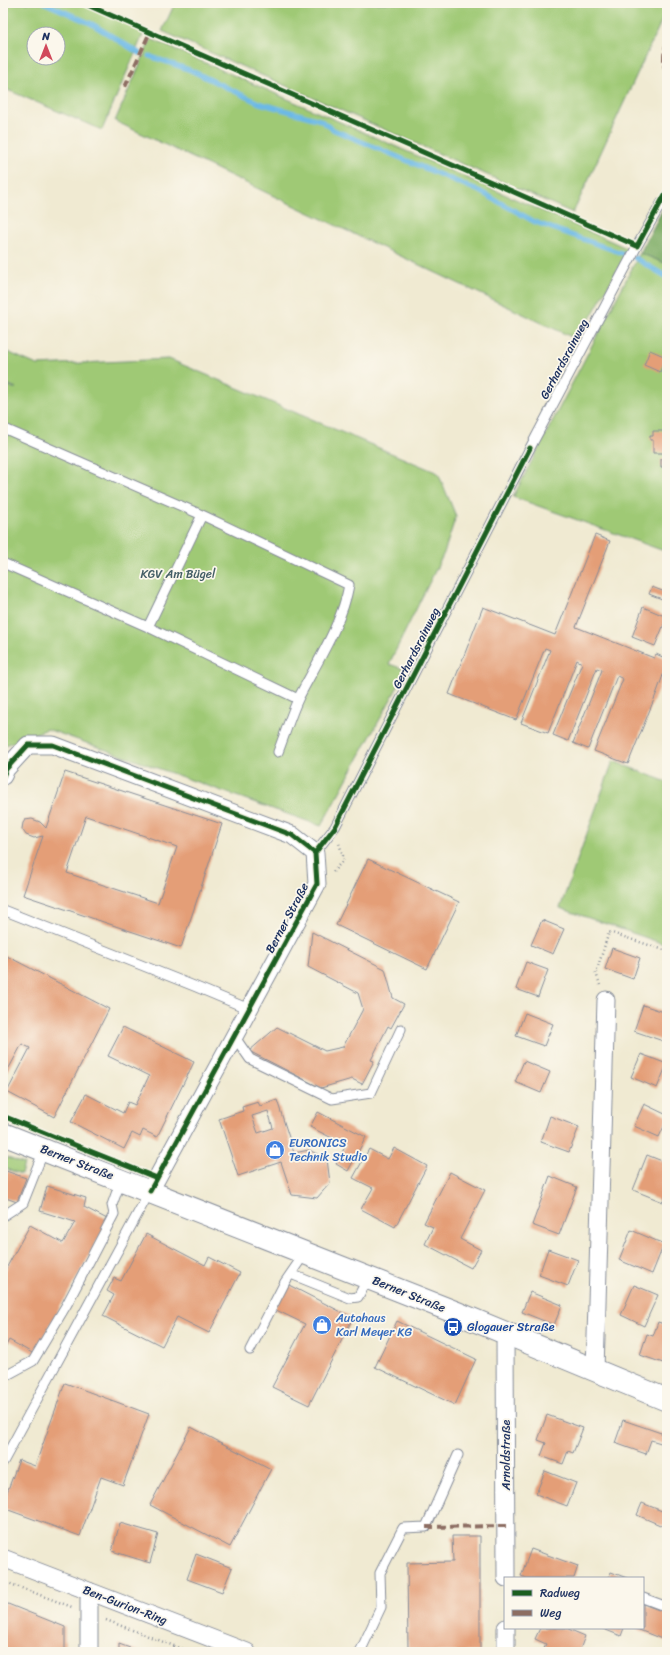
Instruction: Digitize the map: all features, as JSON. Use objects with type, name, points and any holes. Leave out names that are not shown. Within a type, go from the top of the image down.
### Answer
[{"type":"street","points":[[3,776],[6,769],[28,745],[53,745],[292,835],[316,853]]},
{"type":"street","name":"Berner Straße","points":[[150,1191],[317,884],[316,853]]},
{"type":"street","points":[[595,1370],[606,1000]]},
{"type":"street","name":"Berner Straße","points":[[3,1134],[368,1278],[667,1400]]},
{"type":"street","name":"Arnoldstraße","points":[[505,1333],[506,1577]]},
{"type":"street","name":"Ben-Gurion-Ring","points":[[3,1558],[247,1652]]},
{"type":"street","points":[[89,1591],[89,1652]]},
{"type":"street","points":[[506,1629],[506,1652]]},
{"type":"lane","name":"Gerhardsrainweg","points":[[316,853],[335,827],[411,672],[637,246],[665,201]]},
{"type":"lane","points":[[3,428],[202,515],[349,585],[332,635],[298,699],[278,752]]},
{"type":"lane","points":[[148,627],[202,515]]},
{"type":"lane","points":[[3,563],[148,627],[298,699]]},
{"type":"lane","points":[[3,910],[249,1009]]},
{"type":"lane","points":[[234,1036],[250,1059],[332,1099],[370,1093],[400,1028]]},
{"type":"lane","points":[[3,1216],[23,1203],[44,1150]]},
{"type":"lane","points":[[3,1371],[9,1374],[33,1361],[67,1304],[114,1214],[112,1205],[121,1180]]},
{"type":"lane","points":[[3,1462],[150,1191]]},
{"type":"lane","points":[[250,1350],[291,1274],[305,1253]]},
{"type":"lane","points":[[291,1274],[350,1298],[358,1297],[368,1278]]},
{"type":"lane","points":[[360,1652],[381,1607],[380,1573],[403,1528],[426,1527],[458,1455]]},
{"type":"lane","points":[[644,1598],[667,1607]]},
{"type":"path","points":[[317,884],[326,881],[344,860],[335,827]]},
{"type":"path","points":[[606,1000],[596,973],[609,932],[667,951]]},
{"type":"green space","points":[[3,3],[81,3],[145,30],[102,130],[3,88]]},
{"type":"green space","points":[[175,3],[667,3],[667,9],[573,213],[162,31]]},
{"type":"green space","points":[[151,39],[629,249],[578,340],[115,121]]},
{"type":"green space","points":[[667,201],[667,264],[640,253]]},
{"type":"green space","points":[[640,253],[667,264],[667,552],[513,497]]},
{"type":"green space","name":"KGV Am Bügel","points":[[3,350],[37,365],[169,359],[438,473],[456,516],[444,553],[389,664],[407,670],[321,826],[47,729],[3,746],[3,383],[16,388],[3,382]]},
{"type":"green space","points":[[613,761],[667,782],[667,945],[560,908]]},
{"type":"green space","points":[[3,1156],[24,1164],[21,1174],[3,1168]]},
{"type":"building","points":[[650,350],[666,357],[660,372],[644,365]]},
{"type":"building","points":[[653,431],[667,431],[667,453],[653,453],[653,440],[650,440],[650,436],[653,436]]},
{"type":"building","points":[[661,459],[667,459],[667,467],[661,467]]},
{"type":"building","points":[[595,535],[610,541],[576,627],[654,658],[656,654],[667,659],[667,664],[657,692],[628,764],[594,751],[623,679],[617,676],[588,749],[573,743],[602,670],[597,668],[568,741],[553,735],[582,663],[577,660],[548,733],[521,723],[550,650],[545,648],[516,720],[449,694],[483,607],[555,635]]},
{"type":"building","points":[[652,587],[665,592],[662,599],[649,594]]},
{"type":"building","points":[[643,607],[667,617],[655,646],[632,637]]},
{"type":"building","points":[[65,772],[222,824],[181,948],[23,895],[43,836],[34,838],[26,835],[22,829],[23,823],[25,820],[32,819],[40,822],[46,828]],"holes":[[[86,816],[177,847],[158,903],[67,873]]]},
{"type":"building","points":[[368,859],[459,902],[427,969],[336,925]]},
{"type":"building","points":[[542,920],[564,929],[553,954],[531,945]]},
{"type":"building","points":[[312,932],[385,969],[393,998],[404,1004],[391,1028],[388,1026],[371,1060],[374,1061],[362,1084],[352,1079],[321,1088],[249,1051],[277,1027],[325,1051],[343,1047],[363,1009],[358,993],[308,967]]},
{"type":"building","points":[[612,948],[640,958],[633,979],[605,969]]},
{"type":"building","points":[[3,954],[109,1009],[54,1117],[7,1092],[30,1048],[22,1044],[3,1079]]},
{"type":"building","points":[[526,962],[548,970],[538,997],[516,989]]},
{"type":"building","points":[[643,1005],[667,1013],[667,1029],[663,1041],[634,1031]]},
{"type":"building","points":[[525,1013],[553,1024],[544,1046],[516,1036]]},
{"type":"building","points":[[123,1027],[194,1062],[157,1137],[143,1130],[140,1137],[132,1133],[124,1149],[71,1122],[86,1094],[123,1113],[128,1102],[135,1105],[149,1076],[108,1056]]},
{"type":"building","points":[[641,1054],[667,1064],[657,1088],[631,1077]]},
{"type":"building","points":[[524,1061],[550,1072],[541,1093],[515,1082]]},
{"type":"building","points":[[277,1100],[294,1153],[309,1150],[327,1159],[330,1183],[317,1198],[292,1195],[281,1162],[238,1176],[219,1119],[243,1111],[242,1107],[258,1102],[260,1106]],"holes":[[[268,1111],[273,1128],[258,1133],[252,1116]]]},
{"type":"building","points":[[644,1104],[667,1115],[667,1120],[659,1137],[634,1126]]},
{"type":"building","points":[[318,1112],[366,1137],[348,1171],[336,1164],[346,1145],[310,1127]]},
{"type":"building","points":[[550,1116],[579,1127],[569,1152],[541,1142]]},
{"type":"building","points":[[394,1148],[427,1166],[395,1227],[361,1209],[373,1188],[353,1178],[369,1149],[388,1159]]},
{"type":"building","points":[[647,1155],[667,1163],[667,1192],[663,1202],[633,1190]]},
{"type":"building","points":[[3,1170],[26,1178],[17,1202],[3,1197]]},
{"type":"building","points":[[450,1172],[485,1190],[460,1239],[481,1250],[471,1268],[425,1244],[433,1227],[424,1223]]},
{"type":"building","points":[[550,1176],[577,1187],[559,1235],[532,1225]]},
{"type":"building","points":[[47,1186],[86,1198],[84,1207],[109,1220],[34,1354],[9,1340],[3,1351],[3,1274],[30,1225],[63,1243],[75,1222],[40,1211]]},
{"type":"building","points":[[631,1230],[664,1244],[652,1274],[619,1260]]},
{"type":"building","points":[[146,1234],[205,1265],[209,1257],[240,1273],[209,1333],[177,1317],[162,1346],[103,1316],[114,1295],[107,1291],[114,1278],[121,1281]]},
{"type":"building","points":[[548,1249],[578,1260],[568,1286],[539,1275]]},
{"type":"building","points":[[287,1284],[353,1318],[309,1405],[272,1387],[305,1324],[274,1309]]},
{"type":"building","points":[[634,1285],[658,1295],[644,1326],[621,1315]]},
{"type":"building","points":[[530,1292],[562,1305],[554,1325],[522,1312]]},
{"type":"building","points":[[397,1321],[476,1359],[455,1405],[375,1367]]},
{"type":"building","points":[[658,1322],[667,1325],[666,1364],[640,1355],[647,1334],[653,1336]]},
{"type":"building","points":[[65,1383],[149,1414],[123,1485],[101,1477],[80,1536],[3,1508],[3,1503],[19,1460],[35,1466]]},
{"type":"building","points":[[547,1415],[583,1428],[573,1453],[568,1451],[563,1464],[541,1456],[546,1443],[538,1440]]},
{"type":"building","points":[[623,1420],[667,1435],[664,1444],[651,1440],[646,1454],[615,1443]]},
{"type":"building","points":[[191,1427],[271,1469],[230,1547],[150,1505]]},
{"type":"building","points":[[545,1471],[576,1483],[567,1506],[536,1494]]},
{"type":"building","points":[[642,1503],[667,1513],[667,1528],[637,1515]]},
{"type":"building","points":[[120,1523],[158,1534],[150,1563],[112,1551]]},
{"type":"building","points":[[452,1536],[480,1536],[480,1652],[408,1652],[407,1563],[453,1562]]},
{"type":"building","points":[[531,1549],[578,1566],[574,1577],[521,1576]]},
{"type":"building","points":[[196,1554],[232,1568],[222,1592],[187,1579]]},
{"type":"building","points":[[611,1572],[624,1577],[608,1577]]},
{"type":"building","points":[[3,1602],[65,1627],[65,1652],[3,1651]]},
{"type":"building","points":[[644,1604],[667,1613],[667,1641],[637,1629],[644,1629]]},
{"type":"building","points":[[540,1629],[568,1629],[585,1636],[579,1652],[545,1652],[543,1651],[546,1644],[535,1639]]},
{"type":"building","points":[[604,1629],[624,1629],[621,1636]]},
{"type":"building","points":[[119,1644],[141,1652],[119,1652]]},
{"type":"waterway","points":[[45,3],[92,24],[139,53]]},
{"type":"waterway","points":[[149,56],[190,70],[259,103],[320,120],[334,130],[479,191],[535,222],[627,255]]},
{"type":"waterway","points":[[635,258],[667,277]]},
{"type":"marked path","points":[[125,87],[150,32]]},
{"type":"marked path","points":[[667,41],[664,58],[664,67],[667,75]]},
{"type":"marked path","points":[[426,1527],[506,1526]]},
{"type":"cycle path","points":[[83,3],[637,246],[667,191]]},
{"type":"cycle path","points":[[315,853],[335,827],[530,448]]},
{"type":"cycle path","points":[[3,776],[6,769],[28,745],[53,745],[292,835],[315,853],[317,884],[150,1191]]},
{"type":"cycle path","points":[[3,1116],[157,1178]]},
{"type":"place","name":"EURONICS Technik Studio","points":[[275,1150]]},
{"type":"place","name":"Autohaus Karl Meyer KG","points":[[322,1325]]},
{"type":"place","name":"Glogauer Straße","points":[[453,1327]]}]
